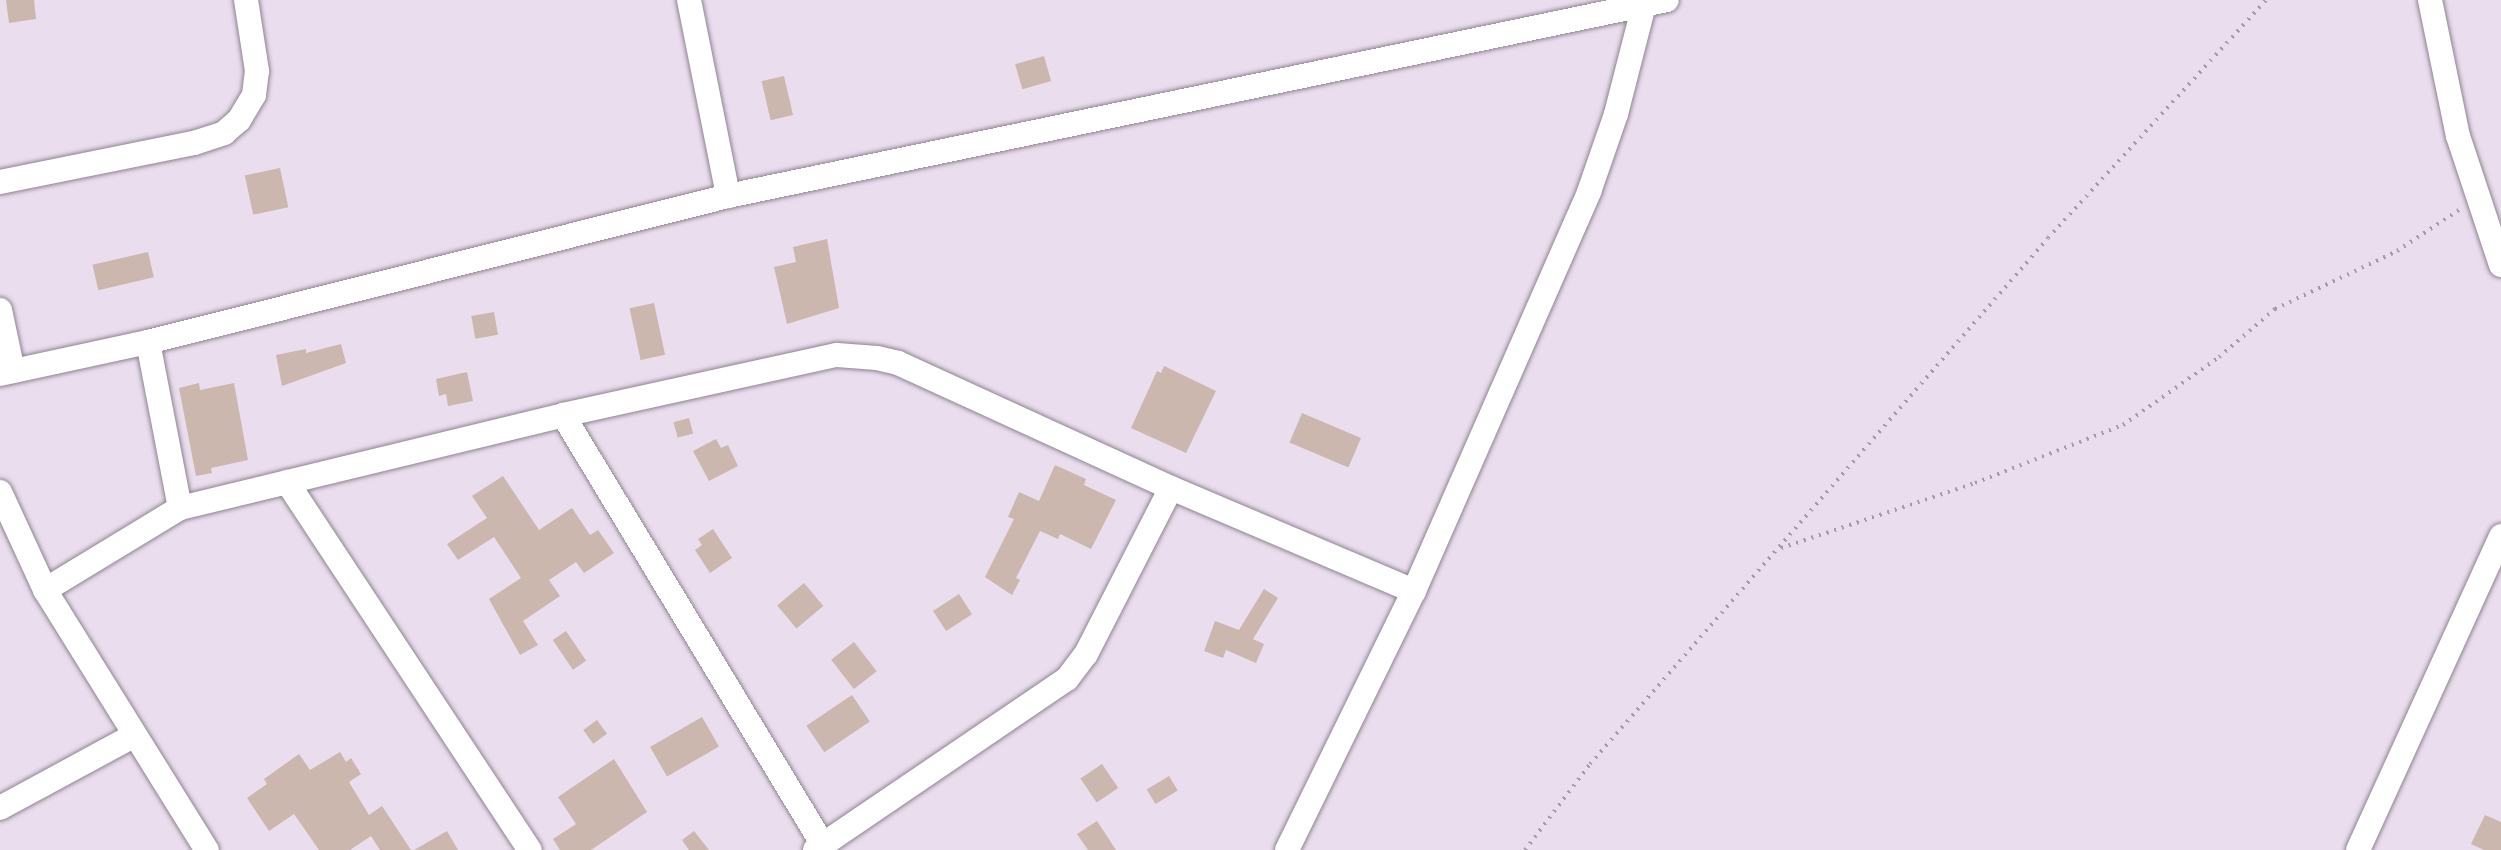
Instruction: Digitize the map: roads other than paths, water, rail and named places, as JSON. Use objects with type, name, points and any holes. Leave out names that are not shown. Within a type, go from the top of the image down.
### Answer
[{"type":"street","points":[[0,182],[194,143],[224,133],[239,120],[254,95],[257,71],[246,0]]},
{"type":"street","points":[[689,0],[728,196]]},
{"type":"street","points":[[2430,0],[2458,136],[2501,265]]},
{"type":"street","points":[[0,310],[7,372],[148,342],[728,196],[1655,3]]},
{"type":"street","points":[[1287,850],[1414,591],[1589,192],[1655,3]]},
{"type":"street","points":[[148,342],[180,508]]},
{"type":"street","points":[[45,590],[180,508],[563,415],[837,355],[898,363],[1171,488],[1414,591]]},
{"type":"street","points":[[563,415],[819,848],[1067,679],[1086,654],[1171,488]]},
{"type":"street","points":[[287,482],[530,850]]},
{"type":"street","points":[[3,505],[45,590],[133,736],[207,850]]},
{"type":"street","points":[[2358,850],[2501,536]]},
{"type":"street","points":[[0,808],[133,736]]}]
